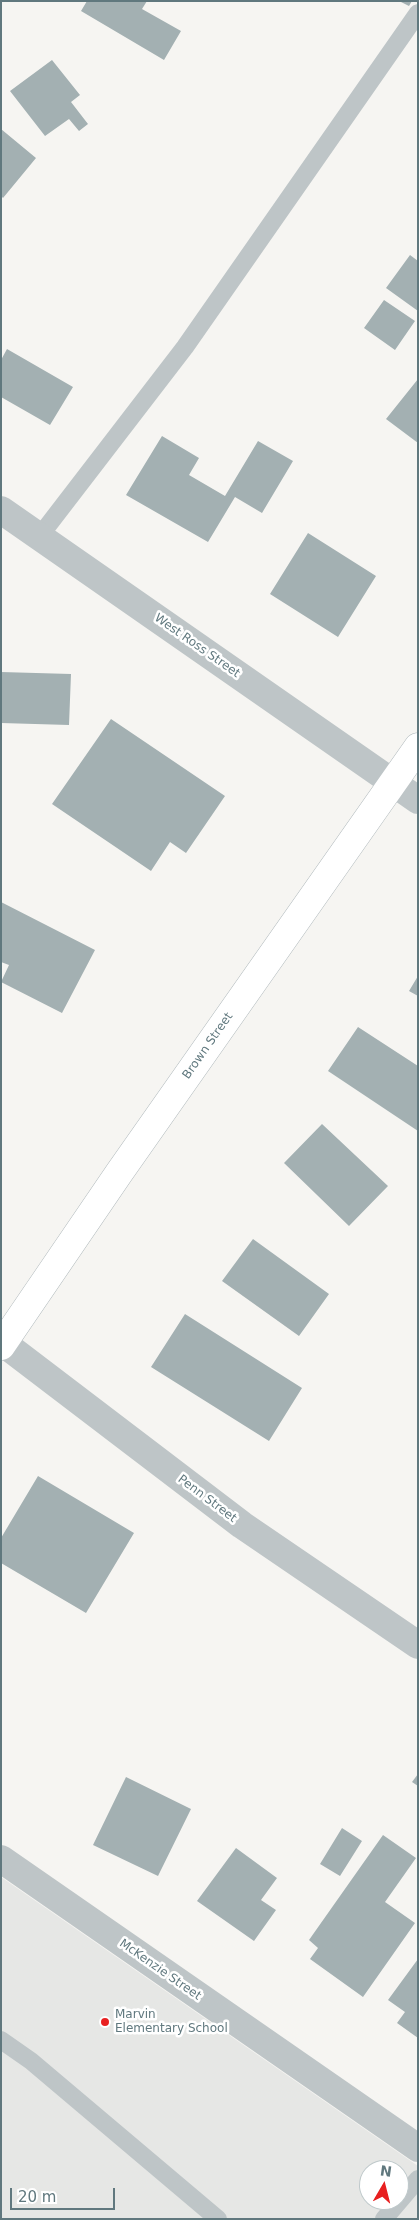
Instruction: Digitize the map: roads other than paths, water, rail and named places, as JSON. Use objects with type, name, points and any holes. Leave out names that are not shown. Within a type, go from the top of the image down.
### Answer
[{"type":"main road","name":"Brown Street","points":[[2,1345],[125,1164],[418,747]]},
{"type":"street","name":"West Ross Street","points":[[1,510],[418,800]]},
{"type":"street","name":"Penn Street","points":[[2,1345],[242,1525],[418,1645]]},
{"type":"street","name":"McKenzie Street","points":[[1,1859],[418,2148]]},
{"type":"lane","points":[[39,537],[184,347],[418,13]]},
{"type":"lane","points":[[1,2040],[31,2061],[218,2219]]},
{"type":"lane","points":[[384,2219],[418,2178]]},
{"type":"place","name":"Marvin Elementary School","points":[[105,2022]]}]
